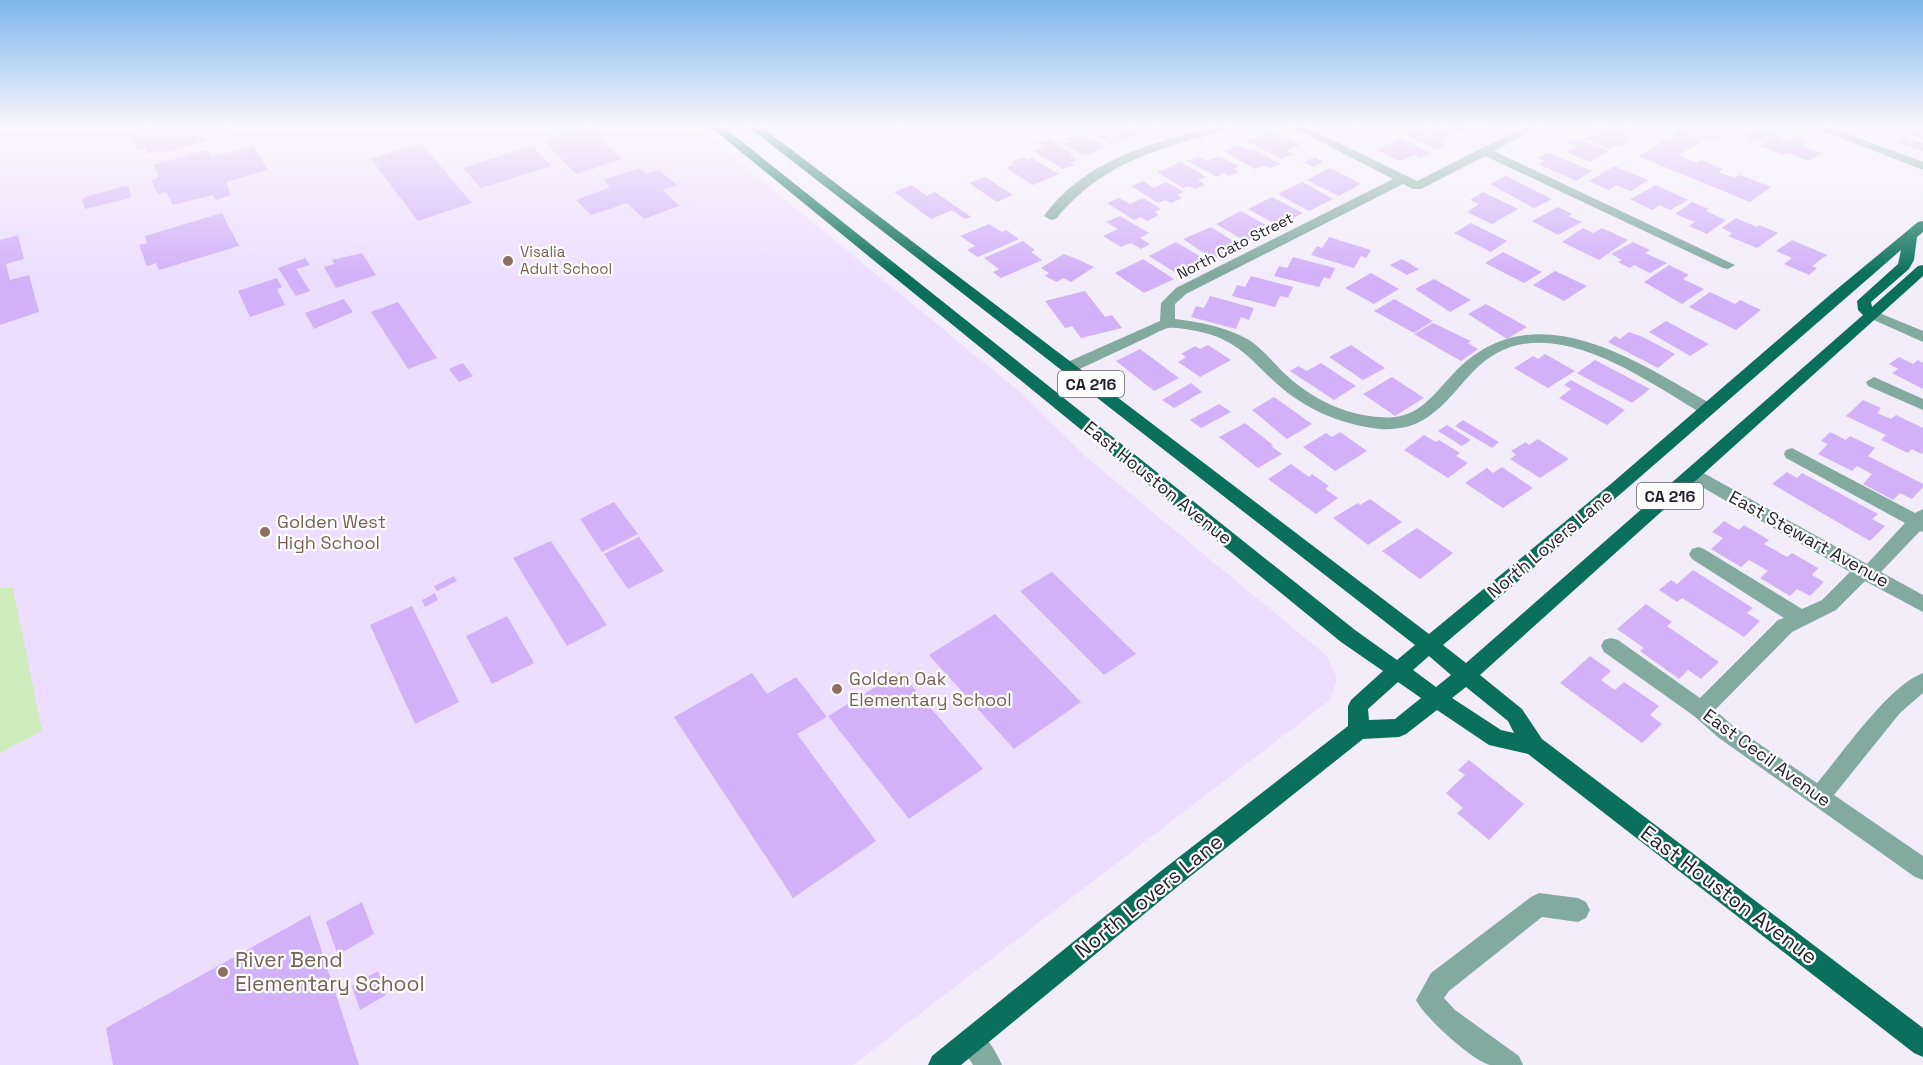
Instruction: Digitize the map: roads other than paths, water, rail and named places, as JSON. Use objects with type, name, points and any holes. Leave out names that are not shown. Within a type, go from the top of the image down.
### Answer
[{"type":"main road","name":"East Houston Avenue","points":[[776,175],[1348,636],[1496,738],[1534,746]]},
{"type":"main road","points":[[796,175],[816,190],[854,203]]},
{"type":"main road","name":"East Houston Avenue","points":[[817,175],[1429,645],[1515,715],[1534,746],[1923,1044]]},
{"type":"main road","name":"North Lovers Lane","points":[[941,1065],[1169,879],[1359,730],[1358,706],[1923,225]]},
{"type":"main road","points":[[1872,314],[1865,310],[1864,301],[1904,266],[1910,236]]},
{"type":"main road","name":"CA 216","points":[[1437,698],[1694,475],[1923,269]]},
{"type":"main road","points":[[1359,730],[1399,728],[1437,698]]},
{"type":"street","points":[[1051,216],[1084,182],[1097,175]]},
{"type":"street","points":[[1391,175],[1417,186],[1439,175]]},
{"type":"street","points":[[1535,175],[1728,265]]},
{"type":"street","name":"North Cato Street","points":[[1167,323],[1168,303],[1181,291],[1401,180]]},
{"type":"street","points":[[1872,314],[1923,337]]},
{"type":"street","points":[[1068,368],[1167,323],[1192,325],[1220,331],[1243,343],[1260,356],[1286,383],[1324,410],[1380,423],[1399,421],[1427,412],[1475,362],[1495,348],[1521,339],[1560,339],[1613,356],[1707,409]]},
{"type":"street","points":[[1874,382],[1923,405]]},
{"type":"street","points":[[1701,710],[1785,626],[1799,617],[1829,605],[1858,576],[1870,572],[1921,521],[1792,454]]},
{"type":"street","name":"East Stewart Avenue","points":[[1694,475],[1923,603]]},
{"type":"street","points":[[1698,555],[1799,617]]},
{"type":"street","name":"East Cecil Avenue","points":[[1611,646],[1701,710],[1726,732],[1923,869]]},
{"type":"street","points":[[1820,796],[1893,707],[1912,693],[1923,681]]},
{"type":"street","points":[[1510,1065],[1446,1019],[1430,1000],[1440,982],[1539,905],[1578,910]]},
{"type":"street","points":[[971,1041],[989,1065]]},
{"type":"place","name":"Visalia Adult School","points":[[508,261]]},
{"type":"place","name":"Golden West High School","points":[[265,532]]},
{"type":"place","name":"Golden Oak Elementary School","points":[[837,689]]},
{"type":"place","name":"River Bend Elementary School","points":[[223,972]]}]
